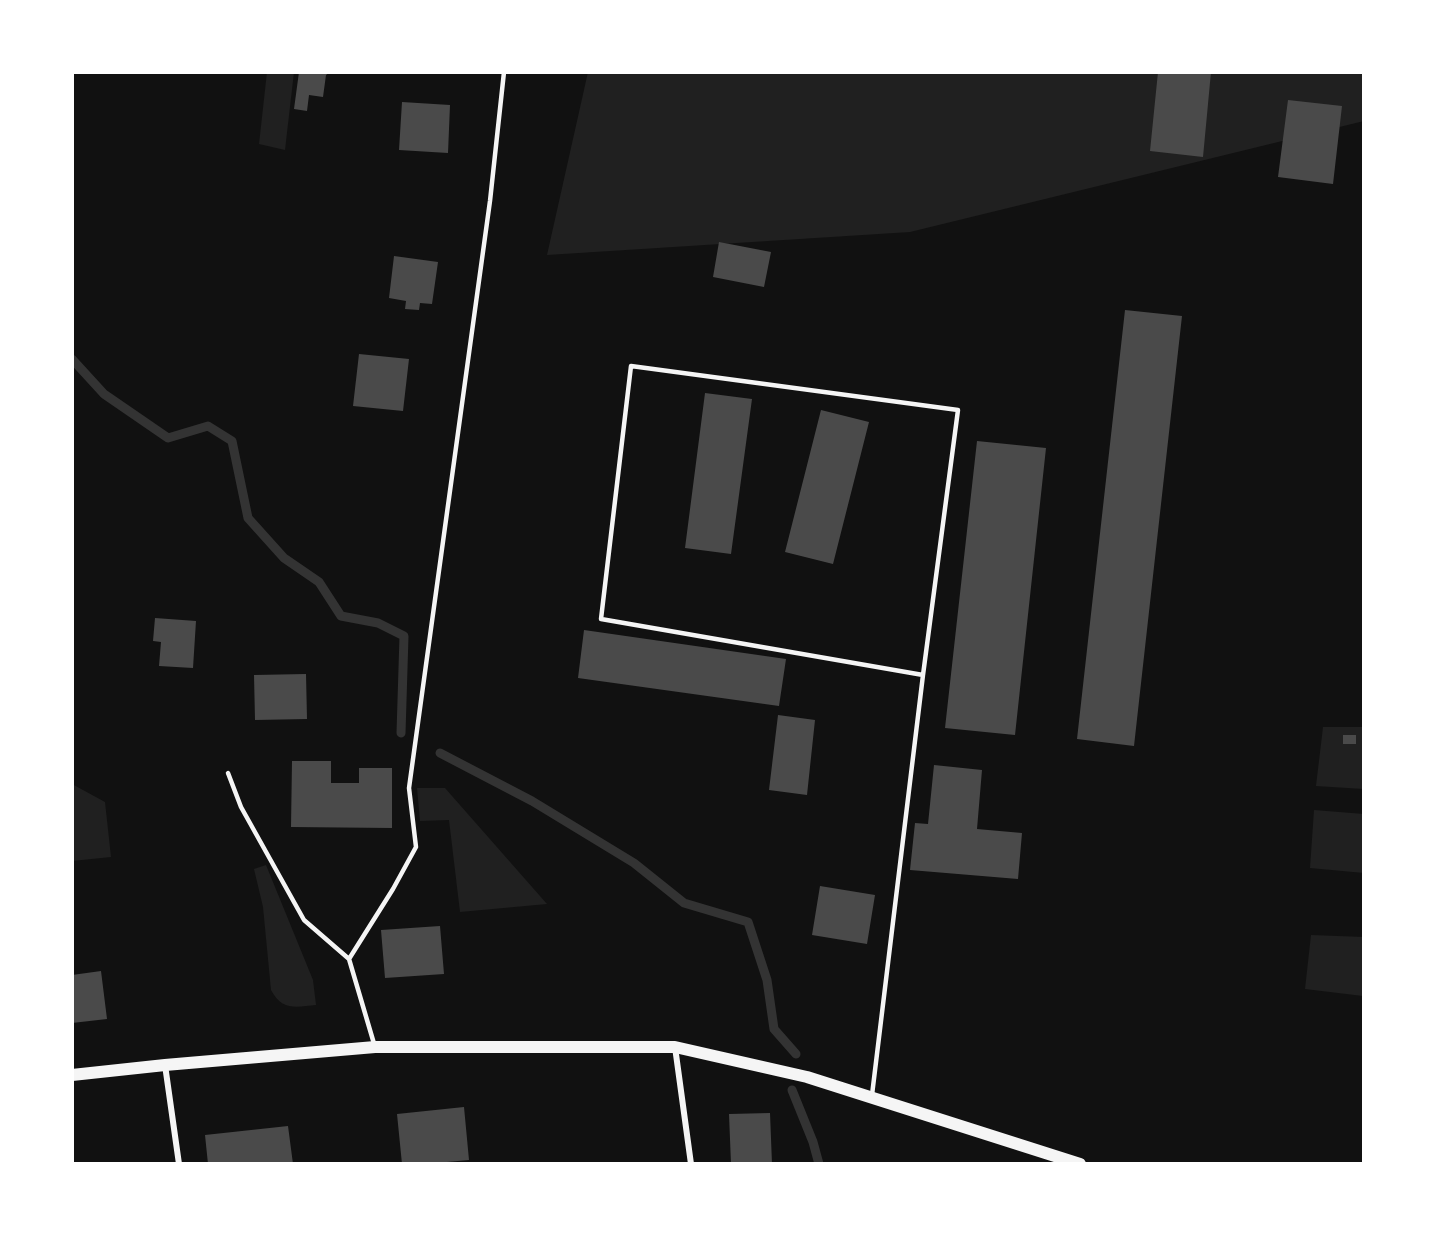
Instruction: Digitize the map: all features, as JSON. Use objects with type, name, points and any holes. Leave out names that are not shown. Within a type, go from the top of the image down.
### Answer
[{"type":"main road","points":[[72,1075],[375,1047],[675,1047],[807,1077],[1080,1164]]},
{"type":"street","points":[[675,1047],[691,1164]]},
{"type":"street","points":[[165,1065],[179,1164]]},
{"type":"lane","points":[[349,959],[393,889],[416,847],[409,788],[488,213],[504,72]]},
{"type":"lane","points":[[871,1097],[958,410],[631,366],[601,619],[923,675]]},
{"type":"lane","points":[[228,773],[242,807],[304,920],[349,959],[375,1047]]},
{"type":"shaded area","points":[[267,72],[294,72],[285,150],[259,144]]},
{"type":"shaded area","points":[[588,72],[1364,72],[1364,121],[910,232],[547,255]]},
{"type":"shaded area","points":[[1323,727],[1364,727],[1364,789],[1316,786]]},
{"type":"shaded area","points":[[72,784],[105,802],[111,857],[72,861]]},
{"type":"shaded area","points":[[417,788],[445,788],[547,904],[460,912],[449,820],[420,821]]},
{"type":"shaded area","points":[[1314,810],[1364,814],[1364,873],[1310,868]]},
{"type":"shaded area","points":[[266,865],[313,980],[316,1005],[296,1007],[285,1005],[275,997],[271,990],[263,907],[254,869]]},
{"type":"shaded area","points":[[1311,935],[1364,937],[1363,996],[1305,989]]},
{"type":"building","points":[[299,72],[330,72],[326,75],[323,97],[309,95],[307,111],[294,109]]},
{"type":"building","points":[[1158,72],[1211,72],[1203,157],[1150,151]]},
{"type":"building","points":[[1288,100],[1342,106],[1333,184],[1278,177]]},
{"type":"building","points":[[402,102],[450,105],[448,153],[399,150]]},
{"type":"building","points":[[719,242],[771,252],[764,287],[713,277]]},
{"type":"building","points":[[394,256],[438,262],[432,304],[420,303],[419,310],[405,309],[406,301],[389,298]]},
{"type":"building","points":[[1125,310],[1182,316],[1134,746],[1077,739]]},
{"type":"building","points":[[359,354],[409,359],[403,411],[353,406]]},
{"type":"building","points":[[705,393],[752,399],[731,554],[685,548]]},
{"type":"building","points":[[821,410],[869,422],[833,564],[785,552]]},
{"type":"building","points":[[977,441],[1046,448],[1015,735],[945,728]]},
{"type":"building","points":[[155,618],[196,621],[193,668],[159,666],[161,642],[153,641]]},
{"type":"building","points":[[584,630],[786,659],[779,706],[578,678]]},
{"type":"building","points":[[306,674],[307,719],[255,720],[254,675]]},
{"type":"building","points":[[778,715],[815,720],[807,795],[769,790]]},
{"type":"building","points":[[1343,735],[1356,735],[1356,744],[1343,744]]},
{"type":"building","points":[[292,761],[331,761],[331,783],[359,783],[359,768],[392,768],[392,828],[291,827]]},
{"type":"building","points":[[934,765],[982,770],[977,829],[1022,833],[1018,879],[910,870],[915,823],[928,824]]},
{"type":"building","points":[[820,886],[875,895],[867,944],[812,935]]},
{"type":"building","points":[[440,926],[444,974],[385,978],[381,930]]},
{"type":"building","points":[[101,971],[107,1019],[72,1023],[72,975]]},
{"type":"building","points":[[464,1107],[469,1160],[402,1164],[397,1114]]},
{"type":"building","points":[[770,1113],[772,1164],[731,1164],[729,1114]]},
{"type":"building","points":[[288,1126],[293,1164],[208,1164],[205,1135]]},
{"type":"waterway","points":[[72,359],[104,394],[168,438],[208,426],[232,441],[248,518],[284,558],[319,582],[341,616],[378,623],[404,636],[401,733]]},
{"type":"waterway","points":[[440,753],[532,801],[634,863],[684,903],[748,922],[767,980],[774,1029],[796,1054]]},
{"type":"waterway","points":[[792,1090],[813,1142],[819,1164]]}]
